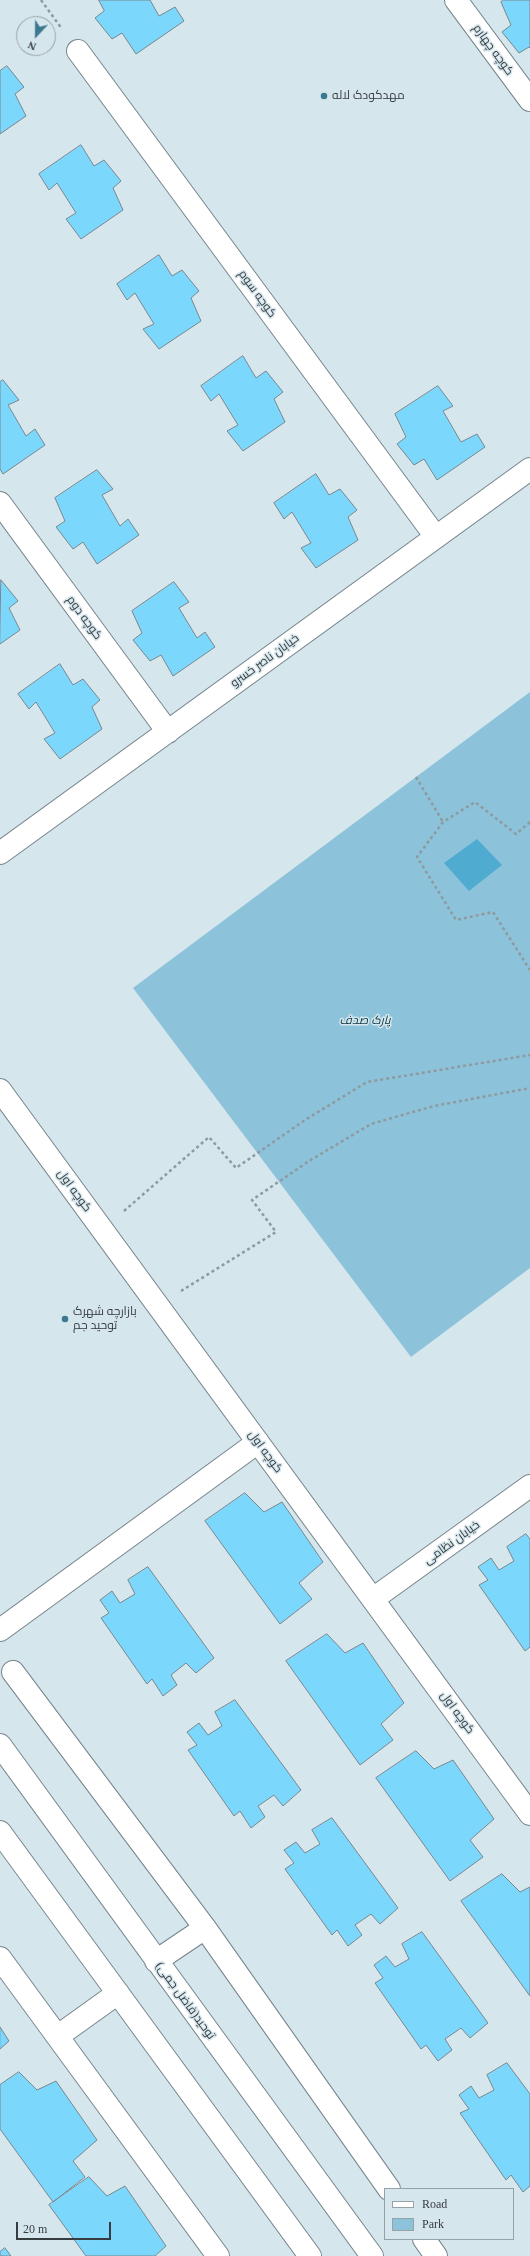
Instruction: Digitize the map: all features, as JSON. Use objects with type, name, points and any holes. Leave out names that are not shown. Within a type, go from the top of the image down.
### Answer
[{"type":"street","name":"کوچه چهارم","points":[[456,0],[530,100]]},
{"type":"street","name":"کوچه سوم","points":[[78,51],[436,537]]},
{"type":"street","name":"خیابان ناصر خسرو","points":[[0,853],[530,469]]},
{"type":"street","name":"کوچه دوم","points":[[0,503],[168,732]]},
{"type":"street","name":"کوچه اول","points":[[1,1093],[374,1599],[530,1814]]},
{"type":"street","points":[[0,1630],[258,1442]]},
{"type":"street","name":"خیابان نظامی","points":[[374,1599],[530,1486]]},
{"type":"street","points":[[12,1672],[204,1928],[388,2188]]},
{"type":"street","name":"توحید(فاضل جمی)","points":[[0,1746],[372,2256]]},
{"type":"street","points":[[0,1832],[310,2256]]},
{"type":"street","points":[[156,1961],[204,1928]]},
{"type":"street","points":[[0,1958],[218,2256]]},
{"type":"street","points":[[58,2036],[118,1993]]},
{"type":"street","points":[[425,2240],[436,2256]]},
{"type":"path","points":[[41,0],[78,51]]},
{"type":"path","points":[[416,777],[443,822]]},
{"type":"path","points":[[530,822],[516,834],[475,802],[443,822],[417,856],[456,920],[493,912],[530,970]]},
{"type":"path","points":[[102,1230],[209,1137],[236,1168],[305,1120],[367,1082],[530,1055]]},
{"type":"path","points":[[158,1306],[276,1232],[252,1200],[309,1161],[371,1124],[434,1106],[530,1088]]},
{"type":"green space","name":"پارک صدف","points":[[530,692],[530,1268],[411,1357],[133,988]]},
{"type":"shaded area","points":[[477,839],[502,865],[469,891],[444,863]]},
{"type":"building","points":[[99,0],[150,0],[159,16],[175,7],[184,21],[136,54],[122,33],[112,39],[95,18],[104,11]]},
{"type":"building","points":[[504,0],[530,0],[530,48],[529,47],[519,53],[502,32],[511,25],[501,2]]},
{"type":"building","points":[[7,66],[24,87],[15,94],[26,116],[0,134],[0,71]]},
{"type":"building","points":[[81,145],[94,166],[104,160],[121,181],[113,188],[123,210],[81,239],[66,219],[76,213],[57,183],[49,190],[39,174]]},
{"type":"building","points":[[159,255],[172,276],[182,270],[199,291],[191,298],[201,321],[159,349],[143,329],[154,324],[135,293],[127,300],[117,284]]},
{"type":"building","points":[[243,356],[256,378],[266,371],[283,392],[274,399],[285,422],[243,451],[227,431],[238,425],[219,394],[211,401],[201,386]]},
{"type":"building","points":[[3,380],[19,400],[8,405],[26,436],[35,429],[45,445],[3,474],[0,469],[0,382]]},
{"type":"building","points":[[438,386],[453,406],[443,411],[461,442],[477,434],[485,447],[437,480],[424,459],[414,465],[397,444],[406,437],[395,414]]},
{"type":"building","points":[[97,470],[113,489],[102,495],[120,526],[128,519],[139,535],[97,564],[83,542],[73,549],[56,527],[65,521],[55,498]]},
{"type":"building","points":[[316,474],[329,495],[340,489],[357,510],[348,517],[358,540],[316,568],[301,548],[311,543],[292,512],[284,519],[274,503]]},
{"type":"building","points":[[1,580],[18,601],[9,608],[20,630],[0,644]]},
{"type":"building","points":[[174,582],[189,602],[179,608],[197,638],[205,632],[215,647],[173,676],[161,655],[150,661],[133,640],[142,633],[132,611]]},
{"type":"building","points":[[60,664],[73,685],[83,679],[100,700],[92,707],[102,729],[60,759],[44,739],[55,733],[36,702],[29,709],[18,694]]},
{"type":"building","points":[[245,1493],[264,1512],[282,1502],[323,1562],[299,1583],[312,1599],[280,1624],[205,1521]]},
{"type":"building","points":[[526,1534],[530,1539],[530,1647],[525,1651],[479,1585],[488,1580],[478,1567],[491,1558],[499,1570],[514,1561],[507,1547]]},
{"type":"building","points":[[148,1567],[214,1658],[196,1673],[186,1663],[171,1675],[177,1685],[163,1696],[152,1679],[147,1684],[101,1618],[109,1613],[100,1600],[112,1591],[120,1603],[135,1594],[128,1580]]},
{"type":"building","points":[[327,1634],[345,1653],[363,1643],[404,1703],[381,1724],[393,1740],[360,1765],[286,1661]]},
{"type":"building","points":[[235,1700],[301,1790],[283,1806],[274,1795],[258,1806],[265,1817],[251,1828],[240,1811],[234,1816],[188,1750],[197,1745],[187,1732],[199,1723],[208,1735],[222,1726],[215,1712]]},
{"type":"building","points":[[416,1751],[434,1769],[453,1760],[494,1819],[470,1840],[483,1857],[450,1881],[376,1778]]},
{"type":"building","points":[[332,1818],[398,1908],[380,1924],[371,1914],[355,1925],[362,1935],[348,1946],[337,1930],[332,1935],[285,1869],[294,1863],[284,1850],[296,1842],[305,1853],[320,1844],[312,1830]]},
{"type":"building","points":[[502,1874],[520,1892],[530,1887],[530,1996],[461,1901]]},
{"type":"building","points":[[422,1932],[488,2023],[470,2038],[461,2028],[445,2039],[452,2050],[438,2061],[426,2045],[421,2049],[375,1983],[383,1978],[374,1965],[386,1956],[395,1967],[409,1959],[402,1944]]},
{"type":"building","points":[[0,2027],[9,2041],[0,2049]]},
{"type":"building","points":[[507,2063],[530,2094],[530,2186],[523,2192],[511,2175],[506,2180],[460,2113],[469,2109],[459,2095],[471,2086],[479,2098],[494,2090],[487,2075]]},
{"type":"building","points":[[19,2072],[37,2090],[56,2081],[97,2140],[73,2161],[85,2177],[53,2202],[0,2129],[0,2085]]},
{"type":"building","points":[[89,2177],[107,2196],[125,2186],[166,2246],[155,2256],[86,2256],[49,2205]]},
{"type":"building","points":[[5,2248],[11,2256],[0,2256],[0,2252]]},
{"type":"place","name":"مهدکودک لاله","points":[[324,96]]},
{"type":"place","name":"بازارچه شهرک توحید جم","points":[[65,1319]]}]
